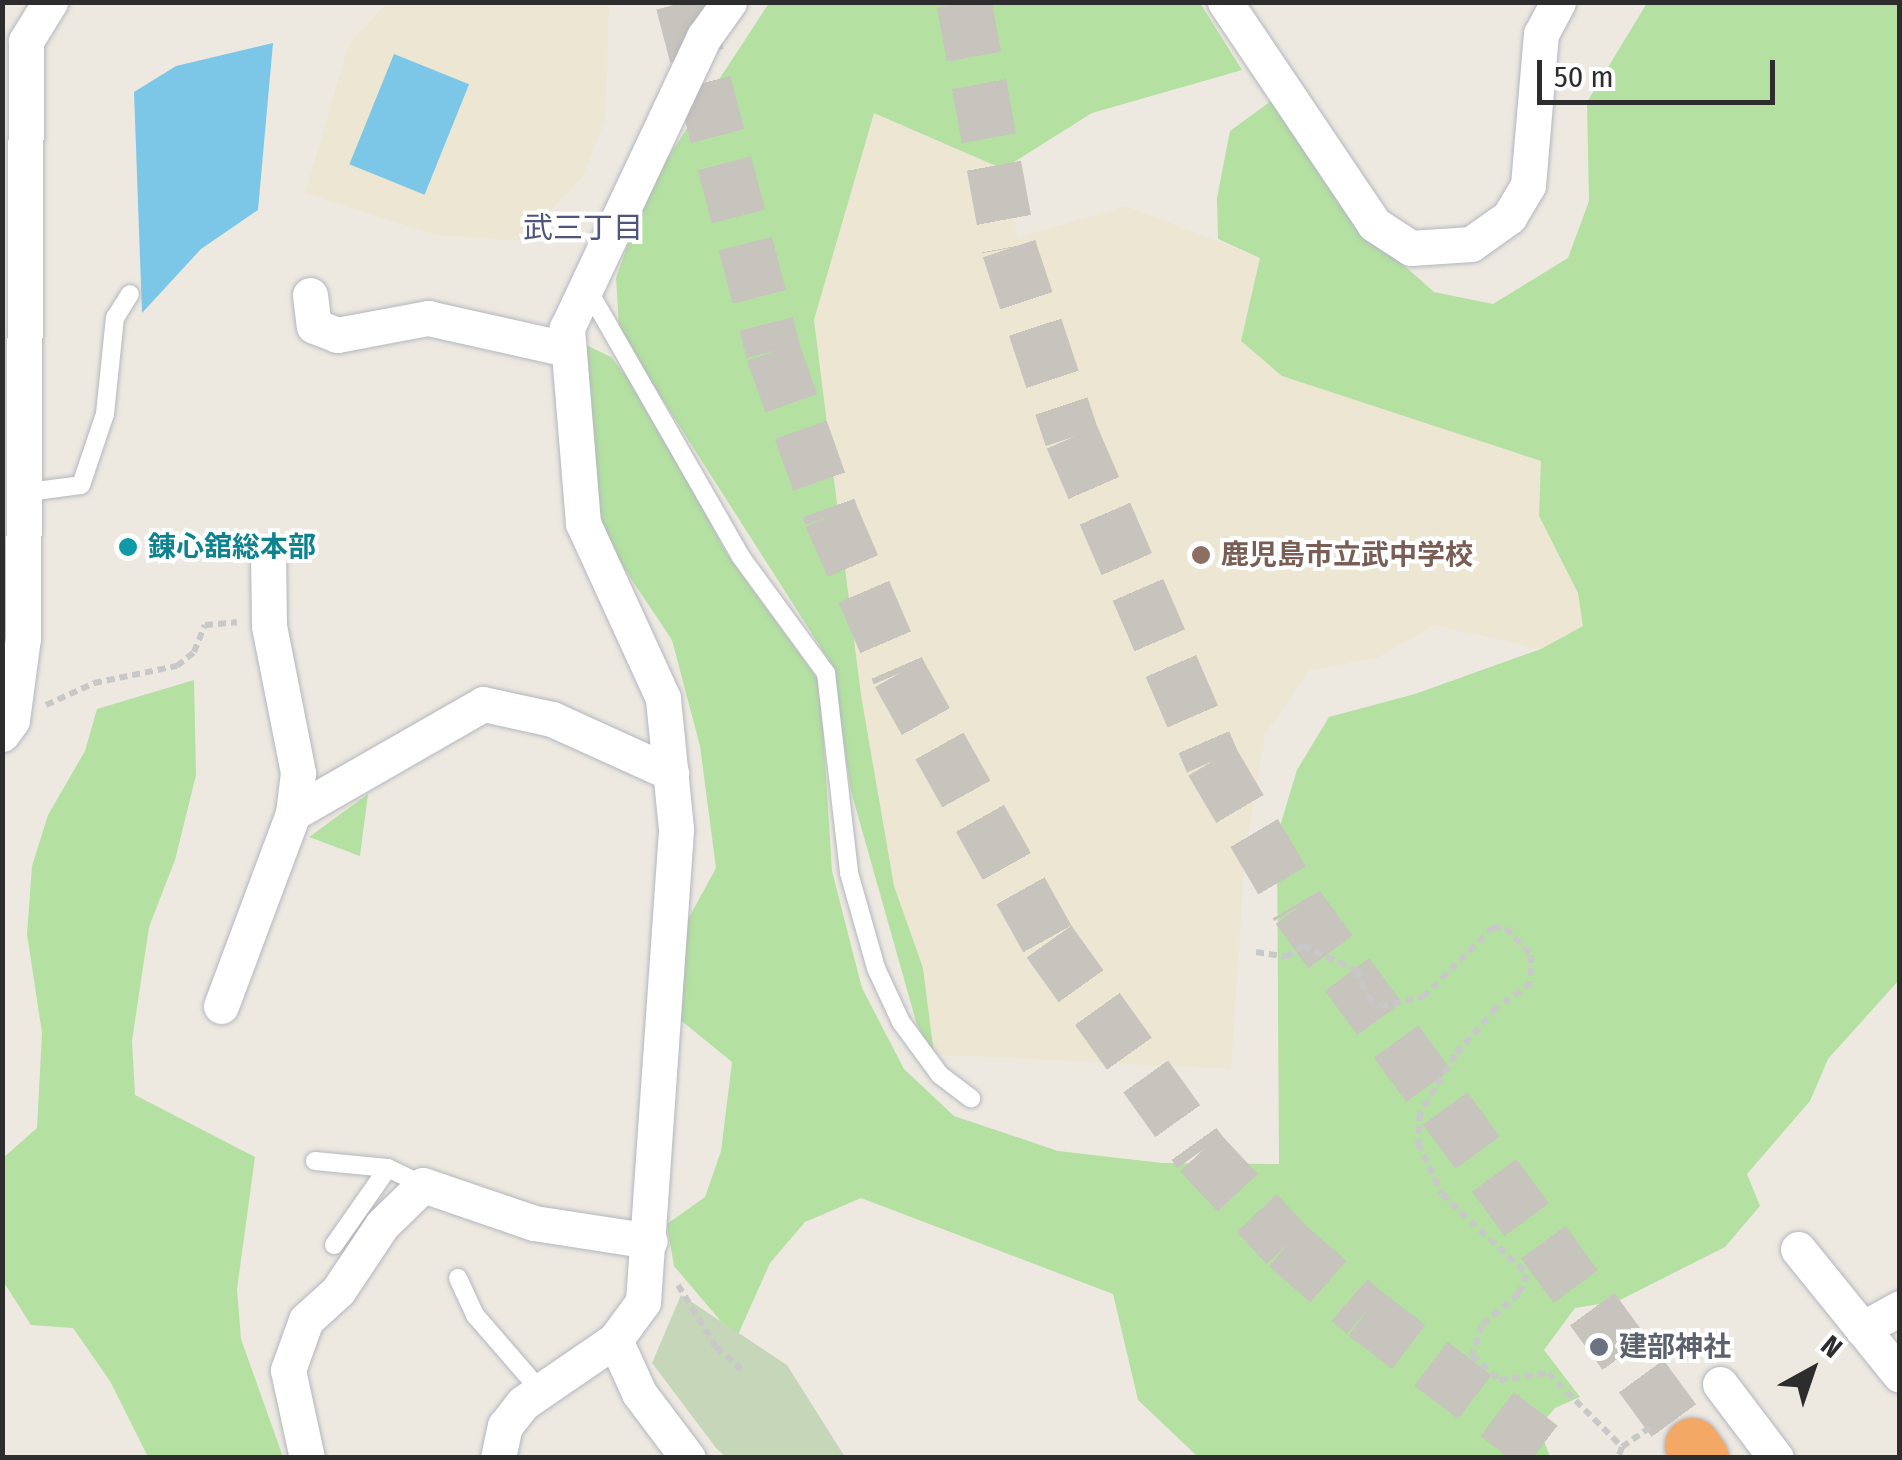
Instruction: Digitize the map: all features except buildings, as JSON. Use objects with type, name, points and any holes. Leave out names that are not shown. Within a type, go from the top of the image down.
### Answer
[{"type":"street","points":[[8,727],[26,41],[50,2]]},
{"type":"street","points":[[498,1458],[505,1426],[539,1389],[615,1340],[642,1302],[650,1252],[676,828],[662,698],[583,523],[566,328],[704,37],[729,2]]},
{"type":"street","points":[[1225,2],[1374,224],[1410,248],[1471,244],[1509,218],[1528,185],[1541,34],[1558,2]]},
{"type":"street","points":[[310,295],[314,326],[337,334],[428,318],[567,349]]},
{"type":"street","points":[[221,1006],[293,813],[298,773],[269,626],[268,554]]},
{"type":"street","points":[[293,813],[482,704],[552,719],[671,774]]},
{"type":"street","points":[[307,1458],[288,1370],[306,1320],[338,1291],[382,1225],[423,1185],[534,1223],[650,1252]]},
{"type":"street","points":[[1798,1249],[1900,1375]]},
{"type":"street","points":[[1862,1329],[1900,1308]]},
{"type":"street","points":[[615,1340],[639,1394],[688,1458]]},
{"type":"street","points":[[1720,1384],[1776,1458]]},
{"type":"lane","points":[[587,288],[742,557],[826,672],[850,873],[876,968],[901,1022],[940,1076],[971,1098]]},
{"type":"lane","points":[[15,492],[81,485],[105,414],[115,318],[130,294]]},
{"type":"lane","points":[[316,1161],[388,1168],[423,1185]]},
{"type":"lane","points":[[334,1245],[388,1168]]},
{"type":"lane","points":[[458,1278],[475,1315],[539,1389]]},
{"type":"path","points":[[8,727],[94,683],[177,666],[194,652],[204,625],[269,626]]},
{"type":"path","points":[[1256,952],[1286,957],[1303,946],[1356,970],[1367,996],[1380,1006],[1423,996],[1494,927],[1506,928],[1531,955],[1530,983],[1496,1008],[1456,1055],[1420,1114],[1418,1143],[1442,1194],[1526,1274],[1519,1294],[1482,1325],[1472,1355],[1499,1380],[1548,1373],[1622,1447],[1618,1458]]},
{"type":"path","points":[[650,1252],[682,1289],[716,1347],[742,1370]]},
{"type":"shaded area","points":[[387,3],[609,3],[605,120],[583,176],[523,240],[437,235],[305,193],[349,44]]},
{"type":"shaded area","name":"鹿児島市立武中学校","points":[[874,112],[1003,169],[1017,238],[1126,206],[1260,258],[1241,341],[1282,376],[1541,461],[1539,516],[1578,593],[1583,626],[1541,649],[1435,625],[1377,658],[1310,670],[1265,734],[1245,854],[1231,1069],[934,1054],[923,968],[894,886],[861,695],[814,320]]},
{"type":"green space","points":[[769,3],[1200,3],[1242,70],[1092,113],[1003,169],[874,113],[814,320],[861,695],[894,886],[923,968],[934,1054],[917,1025],[851,791],[832,665],[645,372],[620,343],[616,278],[648,188]]},
{"type":"green space","points":[[1647,3],[1899,3],[1899,980],[1828,1059],[1810,1101],[1747,1174],[1760,1206],[1725,1247],[1618,1301],[1575,1308],[1544,1350],[1580,1397],[1555,1408],[1539,1427],[1550,1457],[1198,1457],[1138,1400],[1113,1294],[861,1198],[805,1222],[770,1263],[736,1339],[674,1266],[667,1224],[705,1197],[721,1151],[732,1062],[678,1018],[685,925],[716,868],[700,746],[672,640],[604,538],[586,426],[584,344],[611,357],[638,390],[727,554],[820,682],[832,871],[862,988],[904,1069],[954,1116],[1058,1151],[1162,1163],[1279,1164],[1277,836],[1297,770],[1329,717],[1415,694],[1541,649],[1583,626],[1578,593],[1539,516],[1541,461],[1282,376],[1241,341],[1260,258],[1218,239],[1217,198],[1230,131],[1271,101],[1398,260],[1434,292],[1493,304],[1568,258],[1589,201],[1587,102]]},
{"type":"green space","points":[[194,680],[196,775],[175,860],[149,927],[132,1041],[135,1095],[255,1157],[237,1289],[241,1339],[283,1457],[148,1457],[110,1381],[73,1328],[31,1325],[3,1281],[3,1158],[37,1128],[42,1033],[27,934],[32,866],[48,815],[85,751],[97,709]]},
{"type":"green space","points":[[368,794],[360,856],[309,837]]},
{"type":"green space","points":[[681,1295],[787,1365],[845,1457],[726,1457],[716,1448],[652,1363]]},
{"type":"water","points":[[273,43],[258,210],[201,249],[142,313],[134,92],[176,66]]},
{"type":"water","points":[[394,54],[469,84],[425,195],[349,164]]},
{"type":"tunnel","points":[[683,2],[773,351],[831,515],[899,673],[1049,941],[1200,1152],[1287,1245],[1365,1313],[1555,1458]]},
{"type":"tunnel","points":[[964,2],[1009,248],[1072,437],[1212,761],[1298,907],[1692,1445]]},
{"type":"place","name":"錬心舘総本部","points":[[128,547]]},
{"type":"place","name":"鹿児島市立武中学校","points":[[1201,555]]},
{"type":"place","name":"建部神社","points":[[1599,1347]]},
{"type":"district","name":"武三丁目","points":[[583,228]]}]
